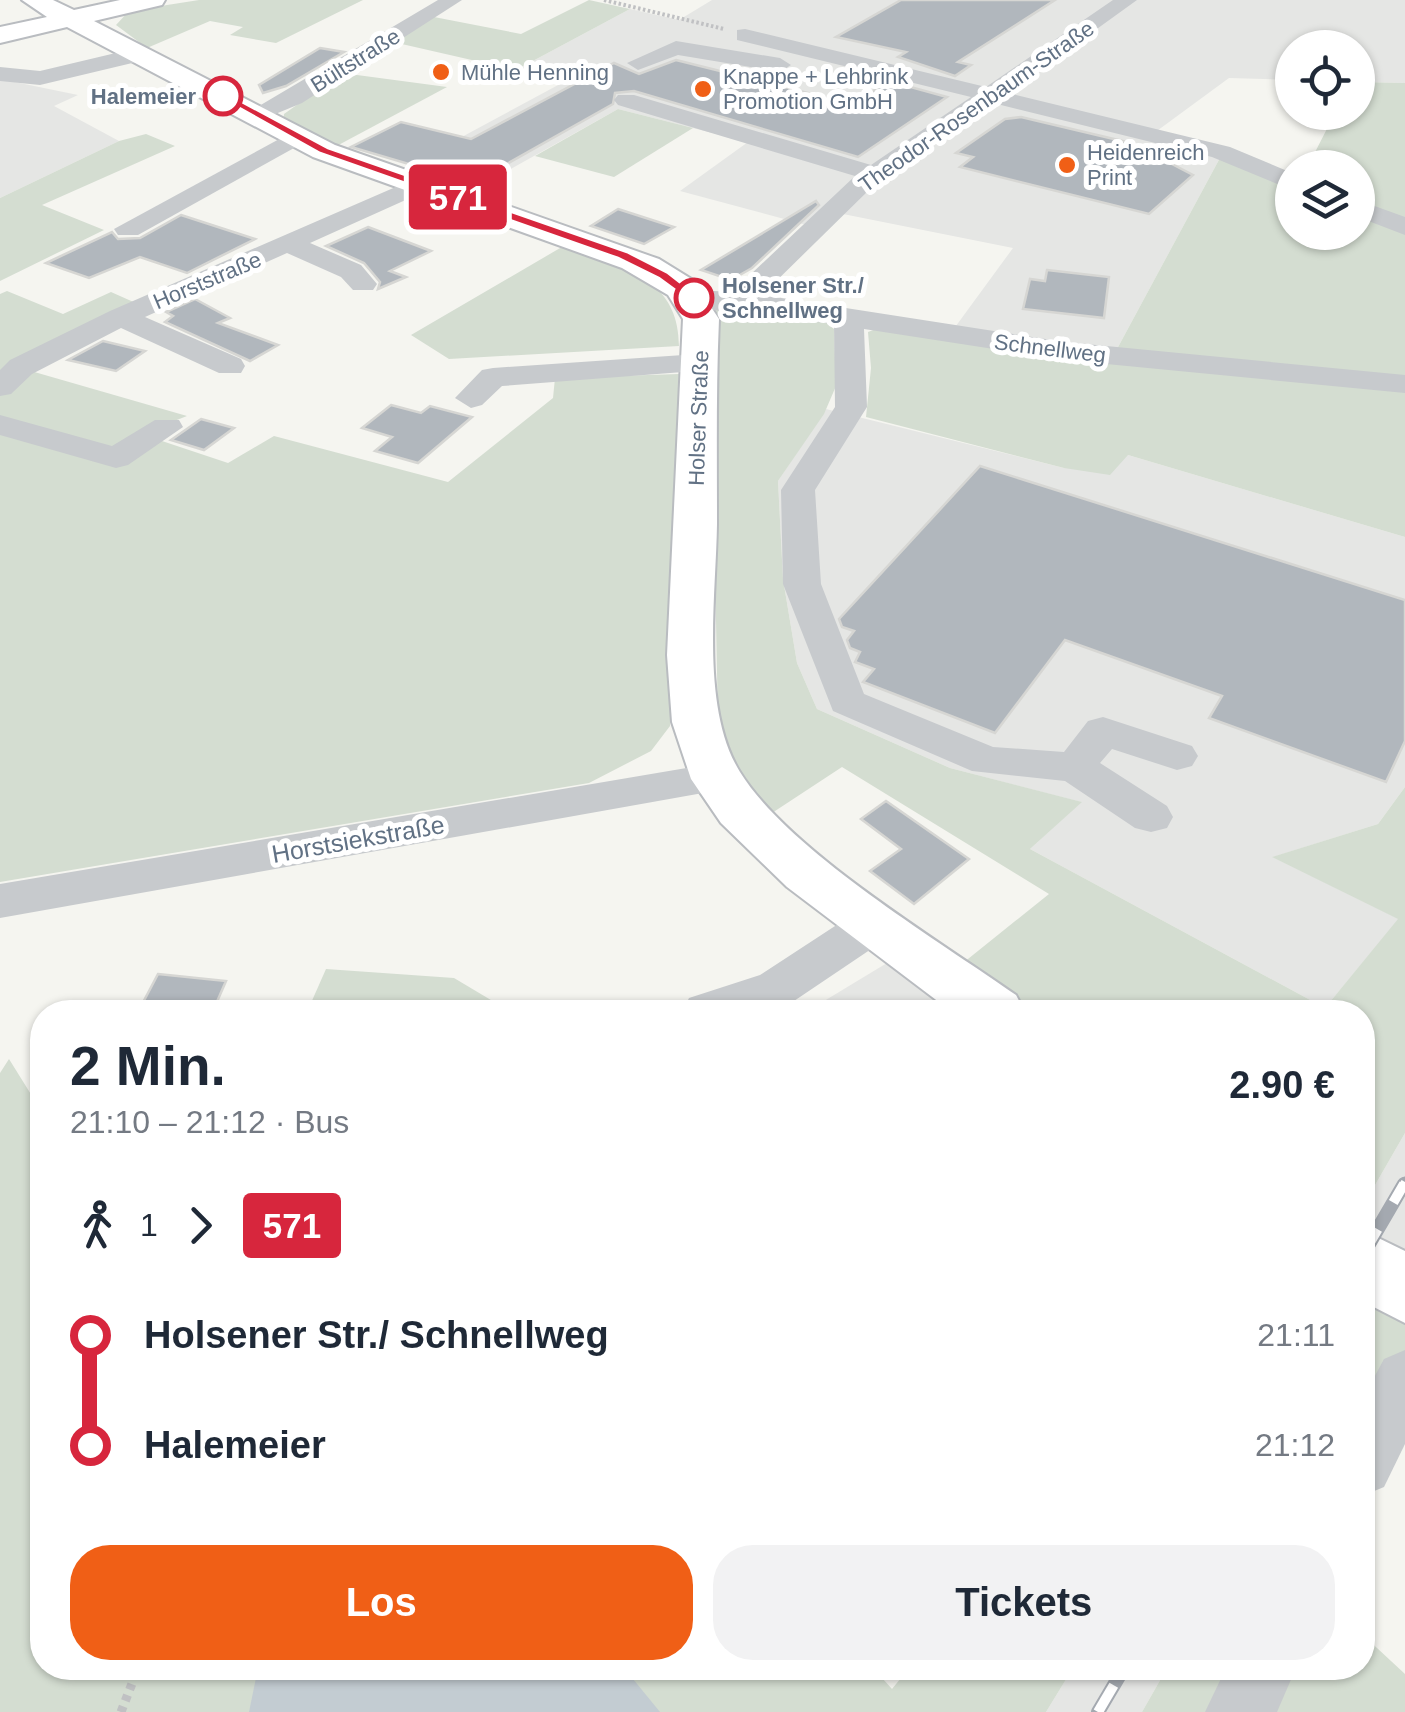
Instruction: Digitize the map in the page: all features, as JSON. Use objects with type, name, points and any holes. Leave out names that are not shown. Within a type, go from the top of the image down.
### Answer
[{"type":"main road","points":[[0,35],[153,0]]},
{"type":"main road","points":[[38,1],[294,138],[622,255],[719,300]]},
{"type":"main road","name":"Holser Straße","points":[[719,300],[702,320],[698,363],[692,662],[698,727],[716,778],[758,828],[875,923],[979,1000]]},
{"type":"main road","points":[[1375,1270],[1405,1291]]},
{"type":"street","name":"Bültstraße","points":[[256,115],[294,98],[452,0]]},
{"type":"street","name":"Theodor-Rosenbaum-Straße","points":[[719,300],[873,174],[985,104],[1127,0]]},
{"type":"street","points":[[745,35],[876,66],[985,104],[1123,140],[1137,130],[1221,152],[1275,175]]},
{"type":"street","points":[[638,63],[676,48],[705,49],[804,71],[876,66]]},
{"type":"street","points":[[0,74],[40,78],[142,54]]},
{"type":"street","points":[[626,100],[777,142],[873,174]]},
{"type":"street","points":[[128,229],[294,138]]},
{"type":"street","name":"Horststraße","points":[[0,387],[21,366],[120,317],[421,184]]},
{"type":"street","points":[[1375,215],[1405,227]]},
{"type":"street","points":[[290,244],[351,271],[363,284]]},
{"type":"street","name":"Schnellweg","points":[[719,300],[1098,354],[1405,384]]},
{"type":"street","points":[[120,317],[230,366]]},
{"type":"street","points":[[849,318],[851,407],[798,490],[802,584],[847,702],[987,761],[1075,767],[1151,817]]},
{"type":"street","points":[[471,398],[492,377],[698,363]]},
{"type":"street","points":[[0,425],[116,458],[167,428]]},
{"type":"street","points":[[1075,767],[1103,731],[1176,756]]},
{"type":"street","name":"Horstsiekstraße","points":[[0,901],[716,778]]},
{"type":"street","points":[[742,1000],[777,988],[875,923]]},
{"type":"street","points":[[1375,1439],[1405,1379]]},
{"type":"street","points":[[1240,1712],[1256,1680]]},
{"type":"path","points":[[604,0],[745,35]]},
{"type":"path","points":[[122,1712],[134,1680]]},
{"type":"shaded area","points":[[199,0],[363,0],[276,43],[230,35],[243,27],[210,21],[147,48],[116,25],[129,11]]},
{"type":"shaded area","points":[[589,0],[630,9],[516,70],[393,42],[434,17],[521,34]]},
{"type":"shaded area","points":[[712,0],[1405,0],[1405,83],[1375,82],[1375,30],[1275,30],[1275,79],[1229,78],[1150,136],[1221,156],[1117,349],[953,330],[1013,248],[828,211],[810,226],[680,191],[748,142],[618,109],[464,195],[395,173],[560,84],[516,70],[630,9],[679,20]]},
{"type":"shaded area","points":[[342,73],[447,87],[331,149],[283,122],[284,114]]},
{"type":"shaded area","points":[[0,79],[78,95],[54,106],[119,141],[0,198]]},
{"type":"shaded area","points":[[1375,82],[1405,83],[1405,224],[1375,212],[1375,150],[1316,150],[1326,130],[1375,130]]},
{"type":"shaded area","points":[[618,109],[693,128],[614,177],[535,156]]},
{"type":"shaded area","points":[[146,134],[175,146],[42,205],[104,230],[0,281],[0,198],[119,141]]},
{"type":"shaded area","points":[[1221,156],[1275,178],[1275,250],[1375,250],[1375,218],[1405,230],[1405,378],[1117,349]]},
{"type":"shaded area","points":[[567,244],[626,268],[658,289],[676,323],[679,346],[449,359],[411,335]]},
{"type":"shaded area","points":[[7,291],[63,314],[111,292],[138,304],[0,374],[0,294]]},
{"type":"shaded area","points":[[722,307],[822,319],[834,329],[836,386],[824,414],[778,481],[783,579],[797,663],[817,709],[950,768],[1082,802],[1030,849],[1310,1000],[1014,1000],[963,963],[1049,894],[842,767],[772,813],[731,766],[718,724],[710,311]]},
{"type":"shaded area","points":[[876,329],[1405,390],[1405,537],[1128,455],[1110,475],[1064,468],[866,417],[871,368],[868,332]]},
{"type":"shaded area","points":[[24,369],[187,416],[141,434],[228,463],[274,436],[448,482],[553,398],[555,378],[679,374],[670,726],[651,751],[589,783],[0,882],[0,393]]},
{"type":"shaded area","points":[[826,409],[1064,468],[1128,455],[1405,537],[1405,787],[1378,824],[1273,857],[1399,919],[1332,1000],[1310,1000],[1030,849],[1081,802],[950,768],[817,709],[797,663],[783,579],[778,481]]},
{"type":"shaded area","points":[[1405,787],[1405,1133],[1375,1185],[1375,1000],[1332,1000],[1398,919],[1272,857],[1378,824]]},
{"type":"shaded area","points":[[887,963],[941,1000],[826,1000]]},
{"type":"shaded area","points":[[326,969],[454,978],[491,1000],[312,1000]]},
{"type":"shaded area","points":[[9,1059],[30,1093],[30,1680],[884,1680],[892,1689],[899,1680],[1066,1680],[1046,1712],[0,1712],[0,1073]]},
{"type":"shaded area","points":[[1405,1133],[1405,1250],[1397,1264],[1375,1250],[1375,1185]]},
{"type":"shaded area","points":[[1375,1302],[1405,1324],[1405,1367],[1375,1427]]},
{"type":"shaded area","points":[[1375,1646],[1405,1674],[1405,1712],[1142,1712],[1160,1680],[1375,1680]]},
{"type":"shaded area","points":[[256,1680],[634,1680],[660,1712],[249,1712]]},
{"type":"shaded area","points":[[1066,1680],[1160,1680],[1142,1712],[1046,1712]]},
{"type":"building","points":[[901,0],[1055,0],[958,62],[971,65],[955,76],[898,57],[906,52],[836,37]]},
{"type":"building","points":[[320,48],[344,52],[286,86],[263,93],[259,85]]},
{"type":"building","points":[[676,60],[852,104],[889,81],[947,97],[858,157],[634,91],[615,93],[613,104],[473,183],[351,147],[401,122],[471,139],[614,63],[639,74]]},
{"type":"building","name":"Heidenreich Print","points":[[1021,117],[1139,145],[1159,163],[1168,162],[1193,175],[1149,214],[960,167],[973,157],[956,153],[1005,119]]},
{"type":"building","points":[[816,201],[819,205],[752,268],[731,280],[701,270]]},
{"type":"building","points":[[618,209],[674,227],[644,244],[591,226]]},
{"type":"building","points":[[181,215],[255,239],[187,273],[140,257],[89,278],[46,263],[112,232],[118,239],[140,238]]},
{"type":"building","points":[[368,227],[431,251],[390,271],[406,277],[378,289],[380,282],[364,263],[326,246]]},
{"type":"building","points":[[1047,270],[1109,277],[1104,318],[1023,309],[1030,279],[1045,281]]},
{"type":"building","points":[[195,299],[230,318],[218,323],[278,345],[250,361],[165,322],[173,316],[166,312]]},
{"type":"building","points":[[103,341],[145,351],[116,371],[68,360]]},
{"type":"building","points":[[391,405],[421,413],[430,406],[472,417],[418,463],[375,451],[392,437],[362,428]]},
{"type":"building","points":[[201,419],[234,428],[204,450],[171,440]]},
{"type":"building","points":[[980,466],[1405,600],[1405,741],[1386,782],[1209,718],[1222,696],[1065,640],[995,733],[863,682],[874,669],[855,662],[860,652],[850,648],[847,640],[854,631],[842,627],[839,619]]},
{"type":"building","points":[[886,801],[969,859],[914,904],[870,871],[901,849],[861,819]]},
{"type":"building","points":[[158,974],[226,981],[218,1000],[144,1000]]},
{"type":"railway","points":[[1402,1187],[1405,1182]]},
{"type":"railway","points":[[1375,1234],[1404,1184]]},
{"type":"railway","points":[[1098,1712],[1117,1680]]},
{"type":"bus line","name":"571","points":[[223,96],[324,151],[622,255],[664,275],[694,298]]},
{"type":"place","name":"Mühle Henning","points":[[441,72]]},
{"type":"place","name":"Knappe + Lehbrink Promotion GmbH","points":[[703,89]]},
{"type":"place","name":"Halemeier","points":[[223,96]]},
{"type":"place","name":"Heidenreich Print","points":[[1067,165]]},
{"type":"place","name":"Holsener Str./ Schnellweg","points":[[694,298]]}]
